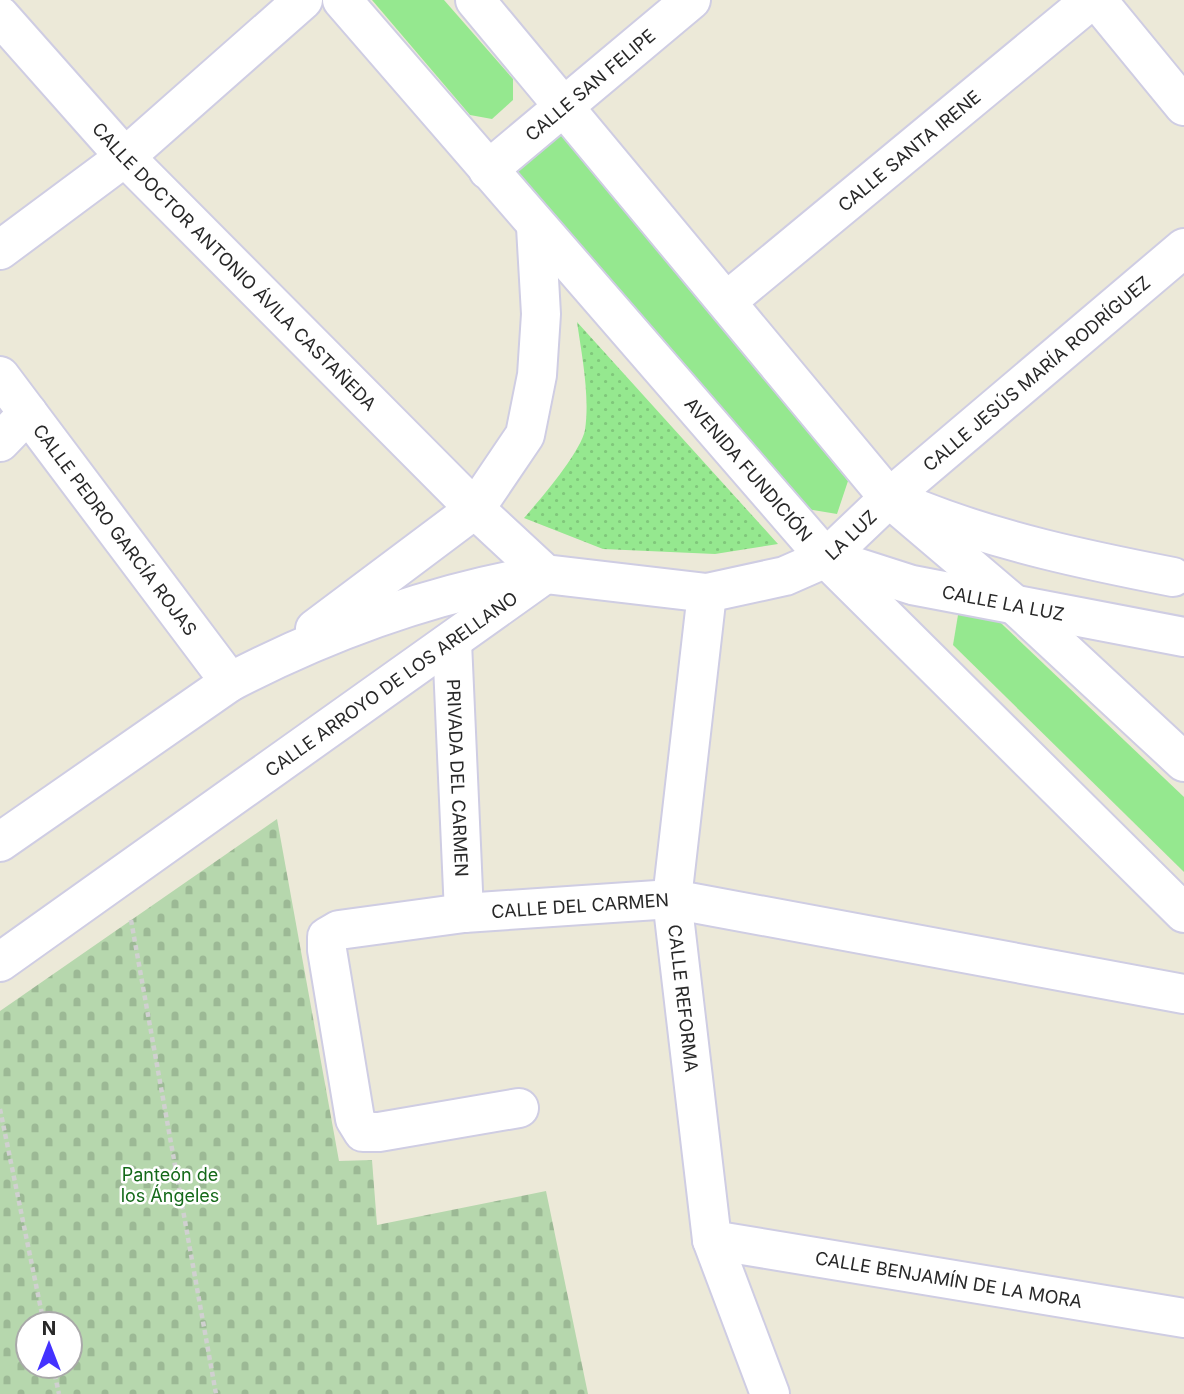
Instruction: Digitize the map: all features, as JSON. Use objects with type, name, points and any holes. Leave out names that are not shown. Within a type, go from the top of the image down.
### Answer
[{"type":"street","points":[[0,250],[125,157],[303,0]]},
{"type":"street","name":"AVENIDA FUNDICIÓN","points":[[342,0],[536,227],[826,558],[1184,913]]},
{"type":"street","points":[[475,0],[889,498],[1016,606],[1184,762]]},
{"type":"street","name":"CALLE SAN FELIPE","points":[[488,170],[691,0]]},
{"type":"street","name":"CALLE SANTA IRENE","points":[[727,301],[1091,0]]},
{"type":"street","points":[[1097,0],[1184,106]]},
{"type":"street","name":"CALLE DOCTOR ANTONIO ÁVILA CASTAÑEDA","points":[[0,16],[125,157],[475,509]]},
{"type":"street","name":"CALLE ARROYO DE LOS ARELLANO","points":[[271,661],[475,509],[525,435],[537,375],[541,314],[536,227]]},
{"type":"street","name":"CALLE JESÚS MARÍA RODRÍGUEZ","points":[[889,498],[1184,248]]},
{"type":"street","name":"CALLE PEDRO GARCÍA ROJAS","points":[[0,376],[230,682]]},
{"type":"street","points":[[0,442],[28,413]]},
{"type":"street","name":"LA LUZ","points":[[545,574],[707,593],[745,587],[785,576],[826,558],[889,498],[967,528],[1061,555],[1179,573]]},
{"type":"street","points":[[475,509],[545,574]]},
{"type":"street","name":"CALLE LA LUZ","points":[[826,558],[912,585],[1184,636]]},
{"type":"street","name":"LA LUZ","points":[[1128,626],[1179,573]]},
{"type":"street","name":"CALLE ARROYO DE LOS ARELLANO","points":[[0,842],[230,682],[271,661],[408,606],[492,583],[545,574]]},
{"type":"street","name":"CALLE ARROYO DE LOS ARELLANO","points":[[0,962],[545,574]]},
{"type":"street","name":"CALLE REFORMA","points":[[707,593],[672,899],[712,1240],[770,1394]]},
{"type":"street","name":"PRIVADA DEL CARMEN","points":[[452,642],[464,914]]},
{"type":"street","name":"CALLE DEL CARMEN","points":[[519,1108],[379,1132],[363,1132],[355,1119],[327,937],[339,930],[464,914],[672,899],[1184,994]]},
{"type":"street","name":"CALLE BENJAMÍN DE LA MORA","points":[[712,1240],[1184,1318]]},
{"type":"path","points":[[131,920],[216,1394]]},
{"type":"path","points":[[0,1109],[41,1310]]},
{"type":"green space","points":[[372,0],[444,0],[513,79],[513,100],[492,119],[470,115]]},
{"type":"green space","points":[[561,129],[848,481],[837,514],[807,509],[512,170]]},
{"type":"green space","points":[[577,322],[778,544],[715,554],[603,549],[524,518],[568,463],[585,430],[586,390]]},
{"type":"green space","points":[[960,603],[984,607],[1184,797],[1184,872],[953,645]]},
{"type":"green space","name":"Panteón de los Ángeles","points":[[277,819],[339,1161],[372,1160],[377,1225],[546,1191],[588,1394],[0,1394],[0,1011]]}]
